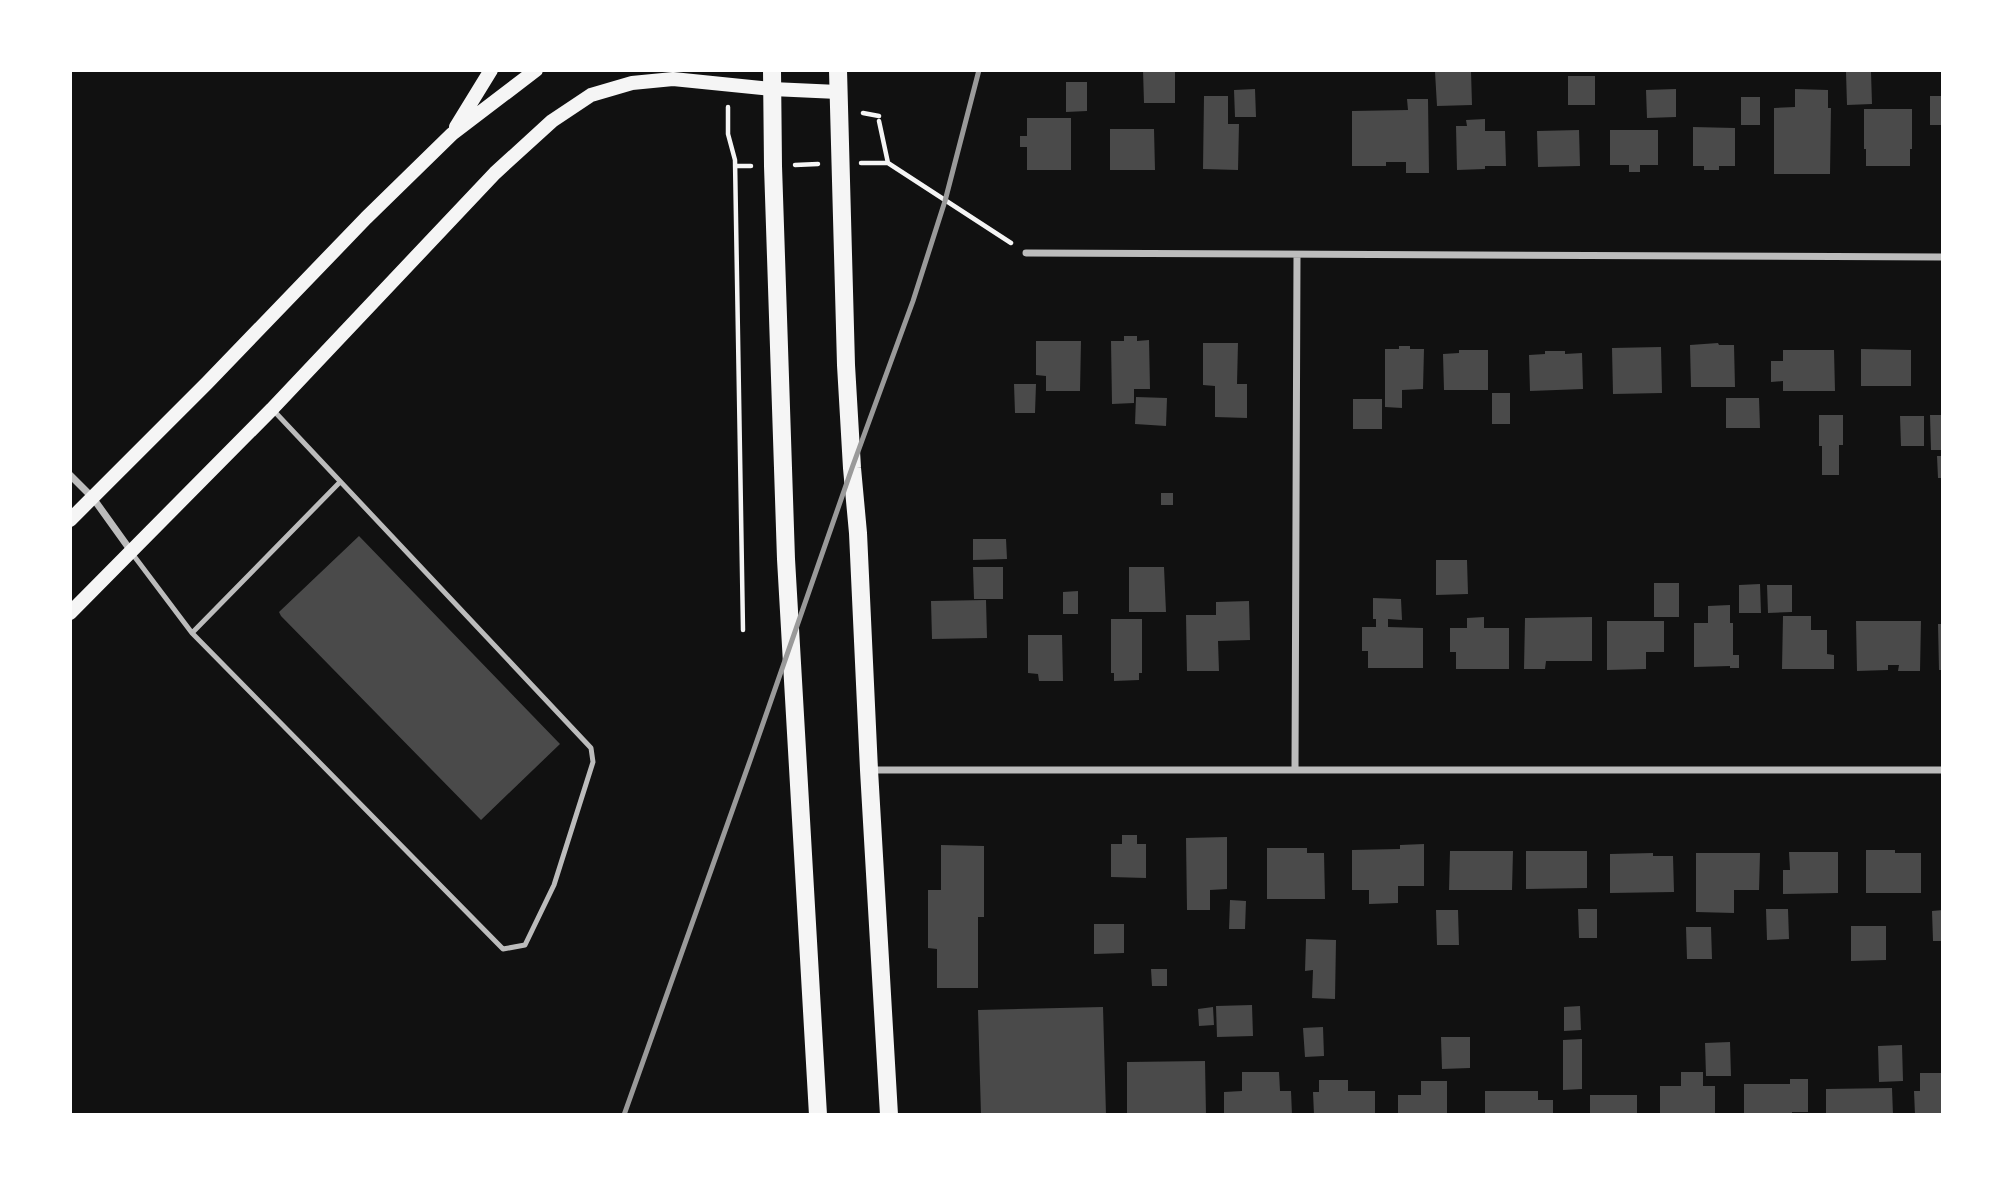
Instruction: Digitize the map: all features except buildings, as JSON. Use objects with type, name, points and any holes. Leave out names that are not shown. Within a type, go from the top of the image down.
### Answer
[{"type":"main road","points":[[452,134],[491,70]]},
{"type":"main road","points":[[70,520],[452,134],[536,70]]},
{"type":"main road","points":[[772,70],[790,646],[818,1115]]},
{"type":"main road","points":[[838,70],[846,365],[858,533],[889,1115]]},
{"type":"main road","points":[[70,613],[272,409],[495,173],[552,121],[592,95],[632,83],[673,79],[772,89],[838,92]]},
{"type":"street","points":[[1026,253],[1943,257]]},
{"type":"street","points":[[1295,770],[1297,255]]},
{"type":"street","points":[[70,475],[93,498],[131,552]]},
{"type":"street","points":[[869,770],[1943,770]]},
{"type":"lane","points":[[131,552],[192,633],[503,949],[525,945],[554,885],[593,762],[591,748],[272,409]]},
{"type":"lane","points":[[192,633],[340,482]]},
{"type":"path","points":[[879,121],[888,163]]},
{"type":"path","points":[[728,134],[735,166],[743,630]]},
{"type":"path","points":[[735,166],[888,163],[1026,253]]},
{"type":"railway","points":[[624,1115],[913,301],[945,201],[979,70]]}]
